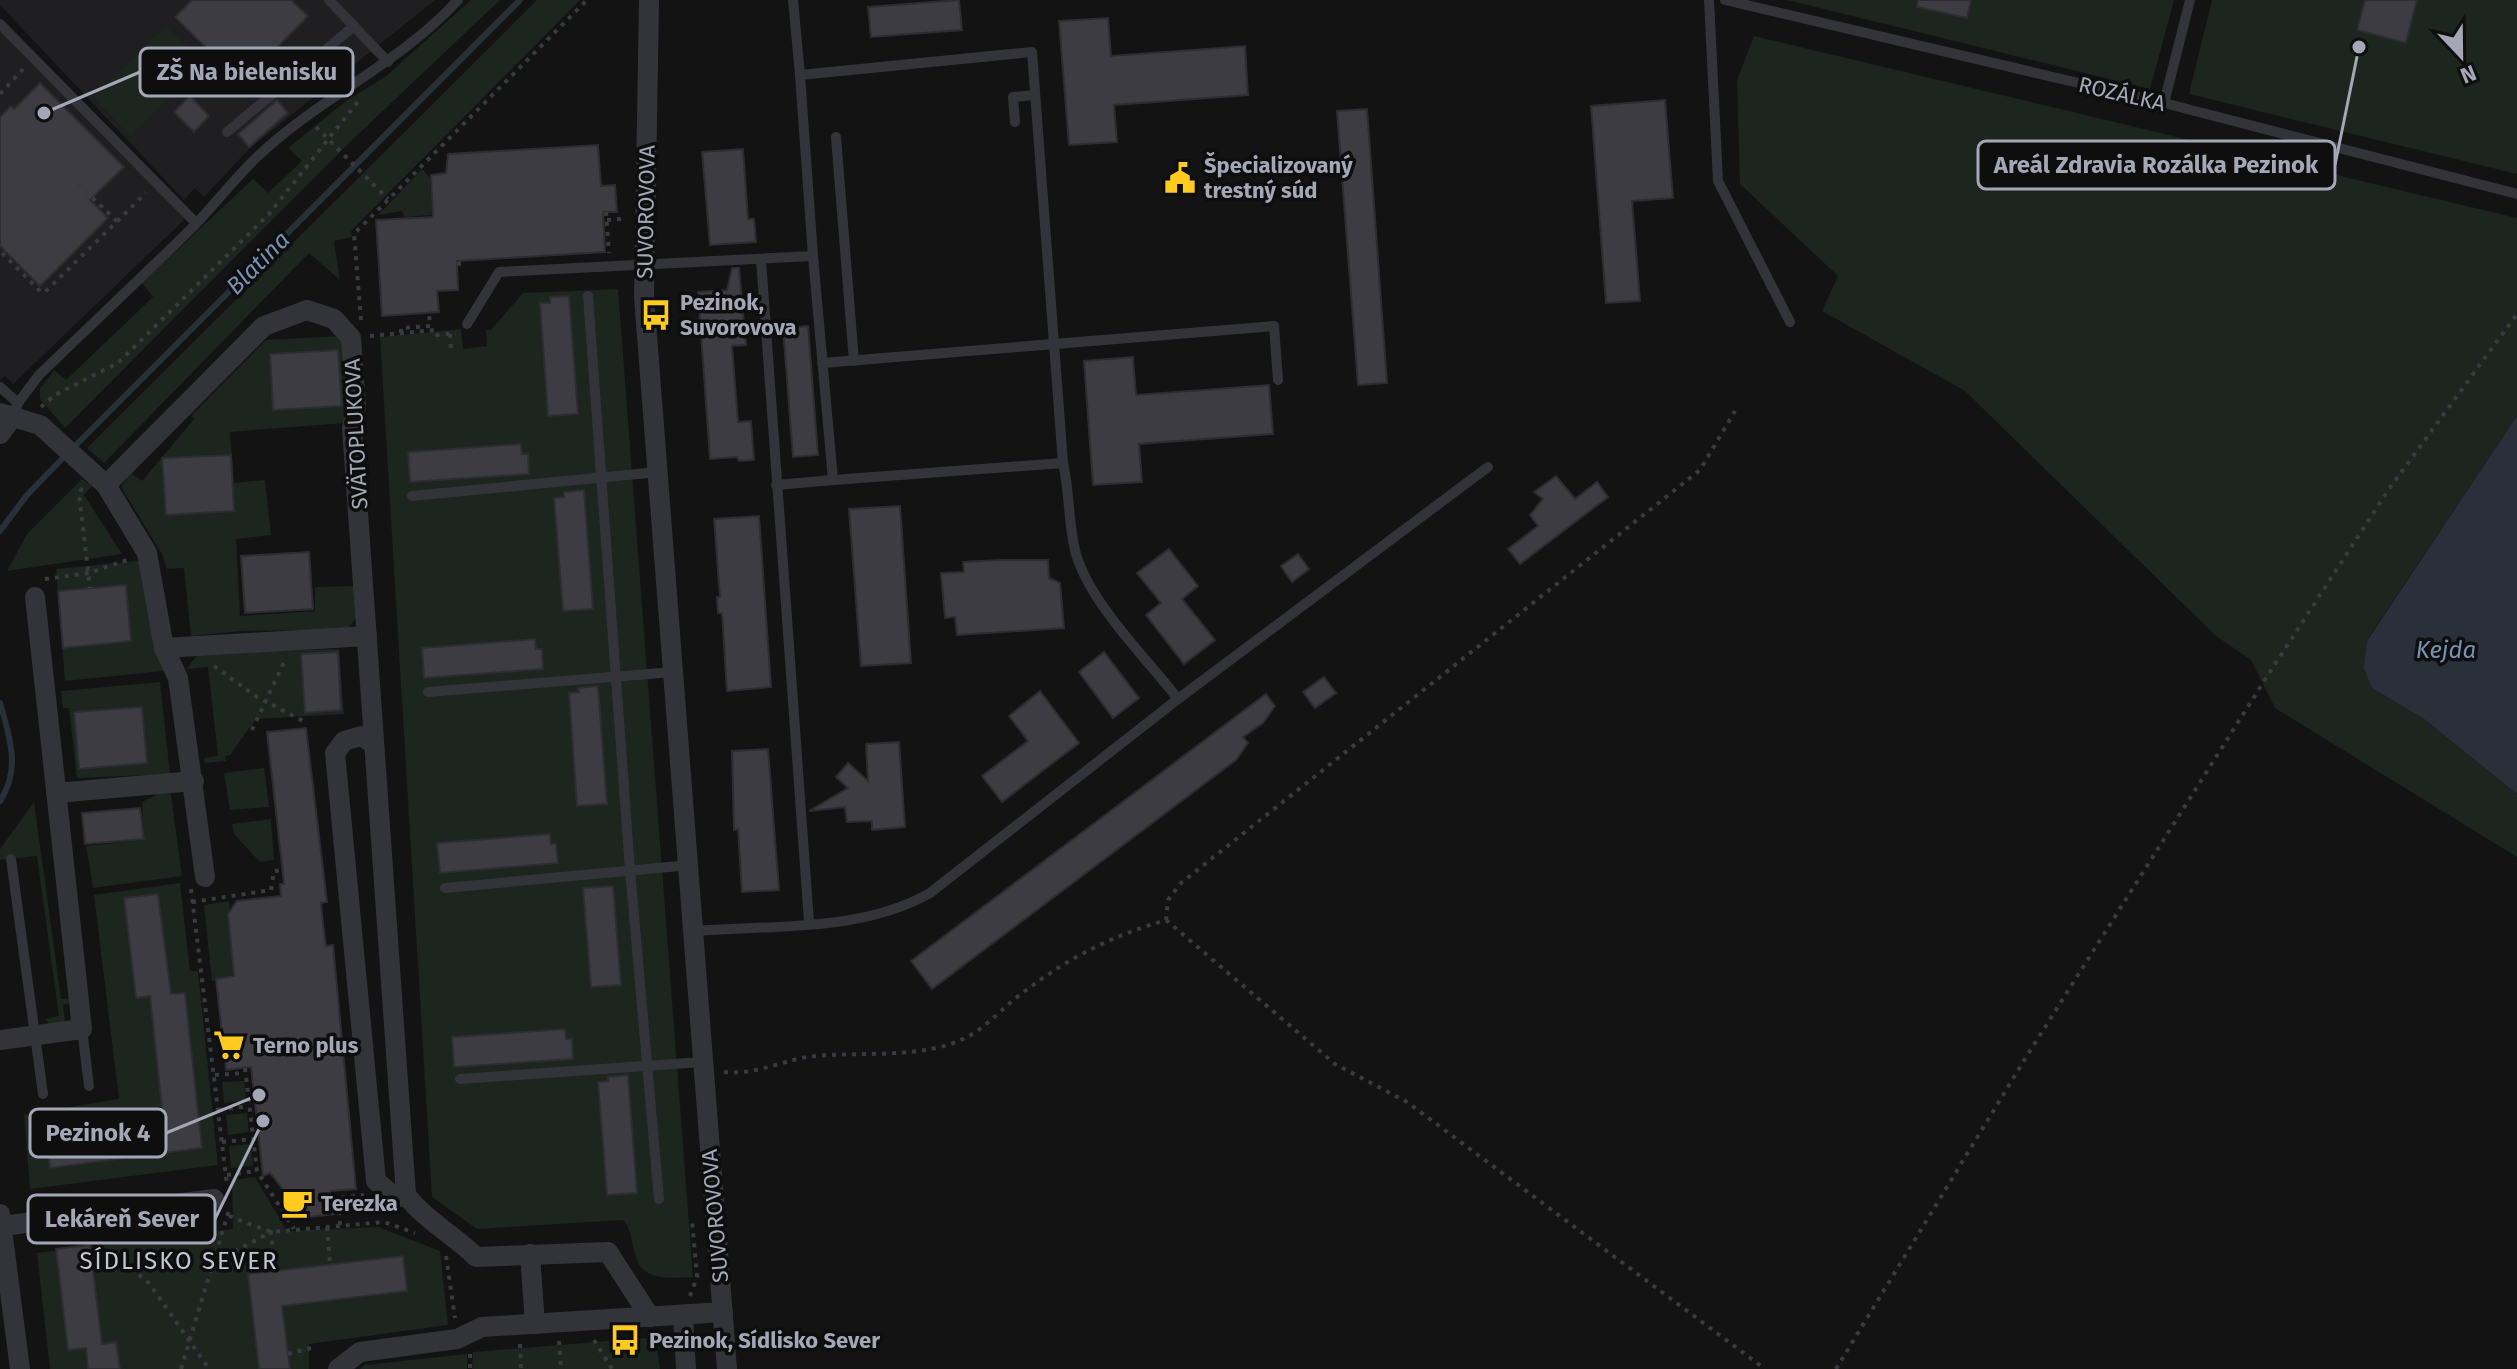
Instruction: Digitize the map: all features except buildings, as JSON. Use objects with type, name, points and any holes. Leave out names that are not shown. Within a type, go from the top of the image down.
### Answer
[{"type":"street","name":"SUVOROVOVA","points":[[649,0],[644,297],[727,1369]]},
{"type":"street","name":"SVÄTOPLUKOVA","points":[[93,478],[264,326],[307,310],[334,319],[351,338],[356,407],[352,428],[406,1195]]},
{"type":"street","points":[[0,434],[11,410],[54,436],[93,478],[147,553],[164,648],[178,678],[194,781],[197,877]]},
{"type":"street","points":[[0,1040],[82,1029],[35,597]]},
{"type":"street","points":[[164,648],[367,636]]},
{"type":"street","points":[[374,744],[361,736],[344,741],[335,753],[376,1181],[396,1198],[406,1195],[425,1219],[453,1234],[476,1257],[608,1252],[650,1317]]},
{"type":"street","points":[[56,793],[194,781]]},
{"type":"street","points":[[20,1369],[1,1220],[224,1197]]},
{"type":"street","points":[[530,1254],[535,1324]]},
{"type":"street","points":[[338,1369],[360,1352],[464,1343],[482,1327],[723,1312]]},
{"type":"street","points":[[683,1316],[686,1369]]},
{"type":"lane","points":[[329,0],[388,62]]},
{"type":"lane","points":[[0,387],[11,410],[39,375],[196,223],[255,158],[306,117],[388,62],[439,21],[458,0]]},
{"type":"lane","points":[[793,0],[833,480]]},
{"type":"lane","points":[[1709,0],[1718,181],[1790,322]]},
{"type":"lane","name":"ROZÁLKA","points":[[1725,0],[2164,103],[2517,194]]},
{"type":"lane","points":[[2164,103],[2190,0]]},
{"type":"lane","points":[[0,24],[196,223]]},
{"type":"lane","points":[[227,132],[354,26]]},
{"type":"lane","points":[[800,75],[1032,52],[1063,463],[1075,551],[1100,600],[1178,699]]},
{"type":"lane","points":[[1015,122],[1013,97],[1035,95]]},
{"type":"lane","points":[[836,137],[854,361]]},
{"type":"lane","points":[[463,327],[499,272],[813,256]]},
{"type":"lane","points":[[761,260],[809,922]]},
{"type":"lane","points":[[588,296],[630,870],[659,1199]]},
{"type":"lane","points":[[822,363],[1274,326],[1278,380]]},
{"type":"lane","points":[[776,485],[1063,463]]},
{"type":"lane","points":[[695,931],[875,917],[906,907],[930,893],[1178,699],[1488,467]]},
{"type":"lane","points":[[412,496],[602,475],[658,472]]},
{"type":"lane","points":[[428,692],[674,672]]},
{"type":"lane","points":[[11,859],[43,1094]]},
{"type":"lane","points":[[445,888],[690,865]]},
{"type":"lane","points":[[82,1029],[89,1086]]},
{"type":"lane","points":[[460,1079],[647,1065],[702,1066]]},
{"type":"path","points":[[351,338],[361,330],[354,234],[587,0]]},
{"type":"path","points":[[0,94],[33,59]]},
{"type":"path","points":[[39,409],[55,395],[118,363],[269,214],[363,96]]},
{"type":"path","points":[[306,117],[388,199]]},
{"type":"path","points":[[2,253],[41,292],[45,292],[156,182]]},
{"type":"path","points":[[78,184],[118,222]]},
{"type":"path","points":[[606,212],[609,255]]},
{"type":"path","points":[[607,220],[622,219]]},
{"type":"path","points":[[457,264],[467,263]]},
{"type":"path","points":[[401,333],[401,328],[430,326],[429,313]]},
{"type":"path","points":[[1836,1369],[2036,1041],[2266,678],[2389,489],[2517,314]]},
{"type":"path","points":[[351,338],[436,330],[437,335],[450,334],[459,333],[463,327]]},
{"type":"path","points":[[450,334],[451,350]]},
{"type":"path","points":[[1166,920],[1168,900],[1181,883],[1700,470],[1735,411]]},
{"type":"path","points":[[90,588],[79,494],[93,478]]},
{"type":"path","points":[[35,597],[45,579],[89,573],[147,553]]},
{"type":"path","points":[[252,730],[290,653]]},
{"type":"path","points":[[211,664],[265,701],[307,723]]},
{"type":"path","points":[[192,902],[271,890],[274,871],[282,870]]},
{"type":"path","points":[[181,1369],[230,1218],[224,1197],[227,1175],[192,902],[197,877]]},
{"type":"path","points":[[702,1066],[741,1074],[802,1058],[942,1046],[976,1032],[1024,992],[1091,946],[1166,920]]},
{"type":"path","points":[[1166,920],[1335,1064],[1407,1102],[1765,1369]]},
{"type":"path","points":[[215,1075],[245,1070],[257,1171],[294,1229]]},
{"type":"path","points":[[219,1110],[249,1106]]},
{"type":"path","points":[[222,1142],[253,1139]]},
{"type":"path","points":[[227,1175],[257,1171]]},
{"type":"path","points":[[340,1225],[338,1198],[366,1195]]},
{"type":"path","points":[[224,1197],[230,1218]]},
{"type":"path","points":[[230,1218],[271,1232]]},
{"type":"path","points":[[683,1316],[697,1277],[692,1220]]},
{"type":"path","points":[[215,1262],[271,1232],[294,1229],[384,1222],[422,1237]]},
{"type":"path","points":[[327,1226],[330,1264]]},
{"type":"path","points":[[95,1231],[111,1252],[149,1283],[209,1369]]},
{"type":"path","points":[[271,1232],[275,1271]]},
{"type":"path","points":[[443,1247],[470,1369]]},
{"type":"path","points":[[593,1338],[612,1369]]},
{"type":"path","points":[[559,1341],[561,1369]]},
{"type":"path","points":[[520,1344],[521,1369]]},
{"type":"path","points":[[288,1354],[311,1348]]},
{"type":"shaded area","points":[[0,0],[435,0],[249,149],[204,197],[195,188],[184,200],[0,5]]},
{"type":"shaded area","points":[[471,0],[500,0],[349,143],[65,428],[40,399],[40,389],[54,370],[66,380],[153,297],[142,283],[253,179],[268,193],[302,161],[288,148],[346,101],[385,77]]},
{"type":"shaded area","points":[[537,0],[580,0],[351,231],[352,237],[334,241],[340,280],[309,253],[104,463],[87,448]]},
{"type":"shaded area","points":[[1787,0],[2174,0],[2150,89]]},
{"type":"shaded area","points":[[2212,0],[2517,0],[2517,174],[2189,94]]},
{"type":"shaded area","points":[[0,18],[185,219],[13,384],[5,376],[0,380]]},
{"type":"shaded area","points":[[166,26],[203,61],[131,137],[94,98]]},
{"type":"shaded area","points":[[1754,36],[2517,218],[2517,416],[2367,640],[2372,688],[2424,719],[2517,794],[2517,857],[2275,708],[2251,660],[2216,636],[1965,391],[1822,311],[1838,276],[1740,184],[1737,80]]},
{"type":"shaded area","points":[[422,169],[430,178],[432,215],[404,217],[402,211],[378,215]]},
{"type":"shaded area","points":[[618,289],[693,1277],[659,1277],[645,1271],[639,1265],[624,1220],[477,1229],[432,1197],[380,337],[461,329],[463,349],[487,346],[486,330],[491,330],[523,293]]},
{"type":"shaded area","points":[[341,336],[353,408],[345,423],[230,432],[234,483],[265,480],[271,535],[236,539],[240,616],[315,611],[315,587],[355,586],[357,606],[353,623],[342,630],[241,631],[191,636],[184,568],[167,569],[162,554],[121,487],[131,473],[142,481],[194,419],[191,416],[266,340]]},
{"type":"shaded area","points":[[82,479],[92,486],[84,495],[122,554],[7,571],[27,534]]},
{"type":"shaded area","points":[[146,560],[154,634],[163,671],[65,681],[56,569]]},
{"type":"shaded area","points":[[339,649],[344,714],[256,719],[230,755],[225,756],[226,761],[205,763],[204,758],[218,756],[208,667],[186,669],[199,653]]},
{"type":"shaded area","points":[[160,682],[170,774],[77,778],[69,708],[63,708],[61,691]]},
{"type":"shaded area","points":[[264,768],[269,807],[230,810],[224,773]]},
{"type":"shaded area","points":[[170,788],[182,876],[93,888],[86,846],[144,840],[142,802]]},
{"type":"shaded area","points":[[34,802],[61,999],[75,998],[76,1002],[63,1005],[65,1022],[50,1024],[45,1019],[59,1016],[37,856],[0,860],[0,849]]},
{"type":"shaded area","points":[[271,819],[274,860],[260,862],[234,834],[232,824]]},
{"type":"shaded area","points":[[180,883],[190,971],[198,971],[218,1165],[30,1189],[24,1115],[119,1099],[94,895]]},
{"type":"shaded area","points":[[229,901],[239,978],[212,981],[204,905]]},
{"type":"shaded area","points":[[244,1081],[246,1100],[224,1103],[222,1082]]},
{"type":"shaded area","points":[[247,1113],[249,1132],[228,1135],[226,1115]]},
{"type":"shaded area","points":[[251,1144],[253,1166],[231,1168],[229,1146]]},
{"type":"shaded area","points":[[255,1177],[287,1231],[378,1227],[440,1251],[448,1325],[309,1344],[309,1369],[282,1369],[248,1274],[259,1369],[50,1369],[37,1253],[233,1229],[232,1180]]},
{"type":"shaded area","points":[[644,1338],[656,1342],[660,1369],[472,1369],[473,1352]]},
{"type":"shaded area","points":[[467,1354],[467,1369],[360,1369],[365,1365]]},
{"type":"water","name":"Kejda","points":[[2517,416],[2517,794],[2424,719],[2372,688],[2364,668],[2367,641]]},
{"type":"waterway","name":"Blatina","points":[[0,531],[27,495],[59,462],[520,0]]},
{"type":"waterway","name":"Blatina","points":[[0,703],[12,753],[10,777],[0,801]]},
{"type":"place","name":"Areál Zdravia Rozálka Pezinok","points":[[2359,47]]},
{"type":"place","name":"ZŠ Na bielenisku","points":[[44,113]]},
{"type":"place","name":"Špecializovaný trestný súd","points":[[1180,178]]},
{"type":"place","name":"Pezinok, Suvorovova","points":[[656,315]]},
{"type":"place","name":"Terno plus","points":[[229,1045]]},
{"type":"place","name":"Pezinok 4","points":[[259,1095]]},
{"type":"place","name":"Lekáreň Sever","points":[[263,1121]]},
{"type":"place","name":"Terezka","points":[[297,1203]]},
{"type":"place","name":"Pezinok, Sídlisko Sever","points":[[625,1340]]},
{"type":"district","name":"SÍDLISKO SEVER","points":[[179,1261]]}]
